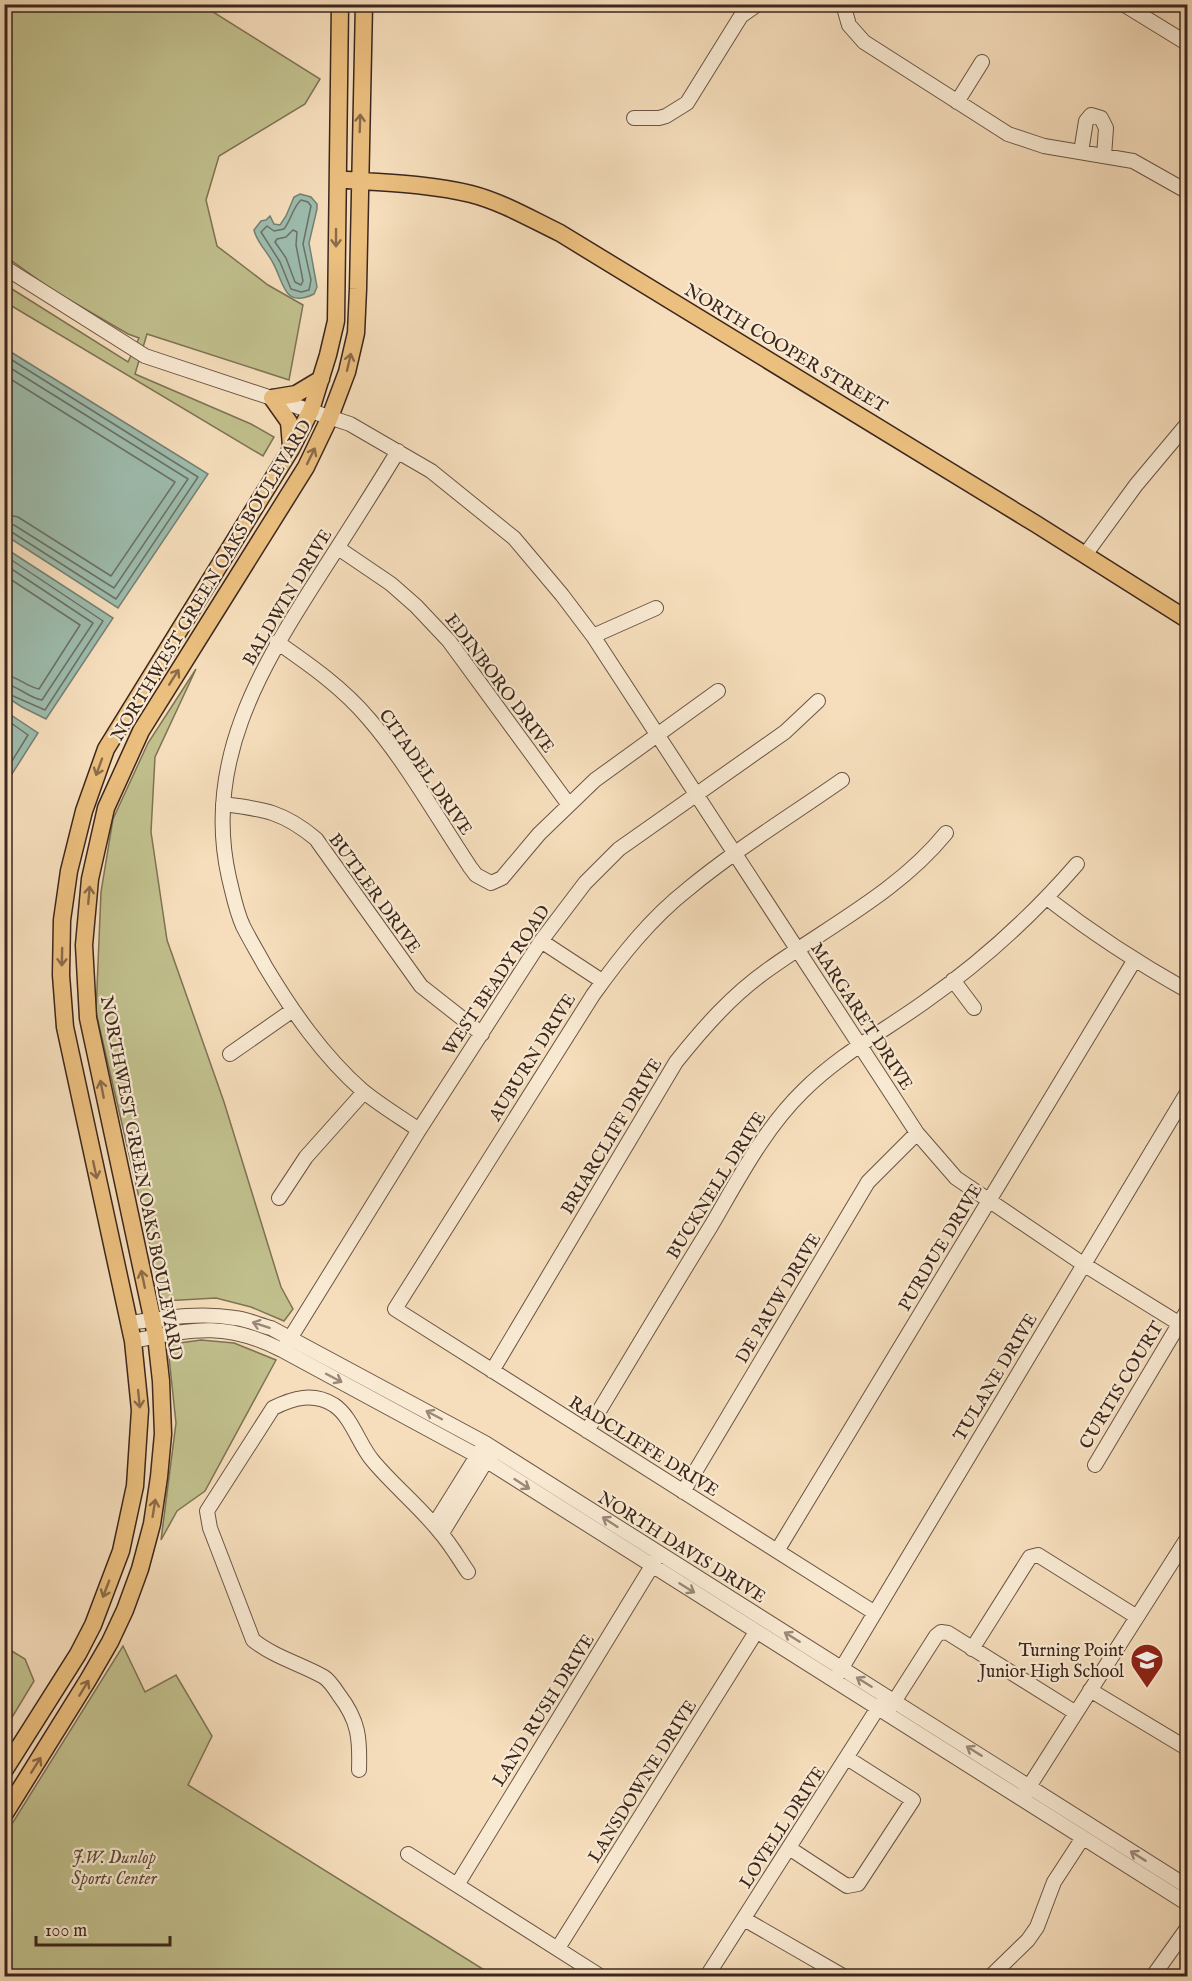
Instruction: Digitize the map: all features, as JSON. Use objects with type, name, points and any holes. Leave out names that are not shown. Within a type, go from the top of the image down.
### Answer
[{"type":"main road","name":"NORTHWEST GREEN OAKS BOULEVARD","points":[[4,1771],[78,1654],[93,1625],[121,1551],[135,1486],[140,1410],[133,1341],[65,1027],[61,975],[62,920],[69,871],[84,811],[106,749],[291,449],[310,410],[321,379],[336,321],[340,4]]},
{"type":"main road","name":"NORTHWEST GREEN OAKS BOULEVARD","points":[[4,1815],[110,1642],[125,1610],[140,1569],[153,1514],[163,1434],[161,1381],[154,1328],[88,1018],[84,945],[90,879],[106,807],[141,731],[306,467],[330,417],[347,372],[356,333],[364,4]]},
{"type":"main road","name":"NORTH COOPER STREET","points":[[336,180],[421,185],[472,195],[560,233],[1188,620]]},
{"type":"main road","points":[[291,449],[289,422],[272,398],[296,394],[321,379]]},
{"type":"main road","points":[[33,1725],[53,1738]]},
{"type":"street","points":[[634,118],[666,116],[687,103],[741,16],[758,4]]},
{"type":"street","points":[[843,4],[849,25],[864,42],[1008,134],[1044,146],[1140,164],[1188,192]]},
{"type":"street","points":[[1124,4],[1188,44]]},
{"type":"street","points":[[957,102],[982,62]]},
{"type":"street","points":[[1081,152],[1086,121],[1094,115],[1101,118],[1106,128],[1104,156]]},
{"type":"street","name":"MARGARET DRIVE","points":[[4,267],[145,356],[350,424],[430,471],[514,538],[593,636],[916,1133],[956,1178],[1083,1264],[1183,1327]]},
{"type":"street","points":[[1085,555],[1136,485],[1188,423]]},
{"type":"street","name":"BALDWIN DRIVE","points":[[398,451],[278,642],[254,688],[237,728],[223,804],[225,859],[234,901],[243,925],[293,1010],[316,1041],[364,1092],[419,1130]]},
{"type":"street","name":"EDINBORO DRIVE","points":[[338,548],[391,584],[416,606],[449,641],[569,805]]},
{"type":"street","points":[[593,636],[656,608]]},
{"type":"street","name":"CITADEL DRIVE","points":[[278,642],[316,669],[368,718],[470,867],[476,875],[486,881],[491,883],[502,878],[539,834],[569,805]]},
{"type":"street","points":[[569,805],[595,780],[718,692]]},
{"type":"street","name":"WEST BEADY ROAD","points":[[286,1345],[419,1130],[541,941],[585,883],[619,849],[785,732],[818,700]]},
{"type":"street","name":"AUBURN DRIVE","points":[[395,1309],[602,981],[622,955],[648,925],[688,888],[842,780]]},
{"type":"street","name":"BUTLER DRIVE","points":[[223,804],[277,813],[316,839],[421,986],[482,1034]]},
{"type":"street","name":"BRIARCLIFF DRIVE","points":[[492,1371],[676,1062],[707,1023],[768,969],[912,870],[946,833]]},
{"type":"street","name":"BUCKNELL DRIVE","points":[[587,1431],[766,1136],[801,1092],[845,1055],[925,1002],[953,980],[1017,927],[1077,864]]},
{"type":"street","points":[[1047,898],[1079,924],[1134,961],[1188,991]]},
{"type":"street","points":[[541,941],[602,981]]},
{"type":"street","name":"PURDUE DRIVE","points":[[777,1551],[1134,961]]},
{"type":"street","points":[[953,980],[974,1008]]},
{"type":"street","points":[[230,1054],[293,1010]]},
{"type":"street","name":"TULANE DRIVE","points":[[834,1681],[1188,1091]]},
{"type":"street","points":[[279,1198],[306,1157],[364,1092]]},
{"type":"street","name":"DE PAUW DRIVE","points":[[683,1492],[868,1182],[916,1133]]},
{"type":"street","name":"RADCLIFFE DRIVE","points":[[395,1309],[875,1613]]},
{"type":"street","name":"CURTIS COURT","points":[[1095,1465],[1183,1327],[1188,1309]]},
{"type":"street","name":"NORTH DAVIS DRIVE","points":[[129,1323],[154,1328],[235,1332],[265,1342],[286,1345],[490,1446],[1188,1887]]},
{"type":"street","name":"NORTH DAVIS DRIVE","points":[[133,1341],[154,1328]]},
{"type":"street","name":"NORTH DAVIS DRIVE","points":[[286,1345],[482,1458],[1188,1904]]},
{"type":"street","points":[[359,1770],[360,1742],[356,1723],[346,1704],[327,1679],[265,1649],[253,1640],[210,1528],[207,1511],[273,1408],[303,1397],[320,1399],[333,1404],[342,1412],[371,1460],[438,1529],[468,1572]]},
{"type":"street","points":[[438,1529],[490,1446]]},
{"type":"street","points":[[1021,1799],[1188,1537]]},
{"type":"street","name":"LAND RUSH DRIVE","points":[[457,1885],[660,1554]]},
{"type":"street","points":[[1076,1713],[972,1649],[1030,1557],[1038,1555],[1046,1558],[1137,1617]]},
{"type":"street","name":"LANSDOWNE DRIVE","points":[[558,1948],[756,1632]]},
{"type":"street","name":"LOVELL DRIVE","points":[[707,1977],[847,1758],[936,1636],[941,1632],[948,1633],[972,1649]]},
{"type":"street","points":[[1090,1690],[1188,1749]]},
{"type":"street","points":[[789,1848],[847,1886],[858,1884],[913,1800],[847,1758]]},
{"type":"street","points":[[991,1977],[1028,1940],[1037,1927],[1054,1882],[1082,1839]]},
{"type":"street","points":[[408,1854],[600,1977]]},
{"type":"street","points":[[744,1919],[843,1977]]},
{"type":"street","points":[[1153,1977],[1188,1927]]},
{"type":"green space","points":[[5,5],[202,5],[320,79],[305,104],[219,156],[206,200],[217,246],[268,285],[303,305],[289,380],[147,334],[135,374],[251,424],[274,437],[263,456],[5,302],[4,284],[128,362],[139,338],[128,334],[54,291],[5,256]]},
{"type":"green space","points":[[196,669],[155,757],[151,832],[167,940],[224,1102],[281,1287],[293,1309],[284,1321],[251,1307],[216,1298],[163,1301],[96,1012],[101,892],[113,819],[148,743]]},
{"type":"green space","points":[[201,1340],[234,1343],[276,1360],[205,1491],[177,1511],[161,1540],[176,1423],[168,1348],[172,1344]]},
{"type":"green space","name":"J.W. Dunlop Sports Center","points":[[123,1646],[145,1692],[176,1675],[212,1736],[188,1785],[494,1976],[5,1976],[5,1835]]},
{"type":"green space","points":[[5,1647],[25,1659],[34,1681],[5,1729]]},
{"type":"water","points":[[300,194],[311,197],[317,204],[309,243],[317,287],[314,294],[296,298],[290,296],[286,291],[254,230],[261,221],[270,216],[274,224],[280,225],[294,197]]},
{"type":"water","points":[[6,349],[208,474],[118,608],[5,535]]},
{"type":"water","points":[[5,548],[113,618],[46,719],[5,696]]},
{"type":"water","points":[[5,711],[38,733],[5,785]]},
{"type":"place","name":"Turning Point Junior High School","points":[[1147,1689]]}]
